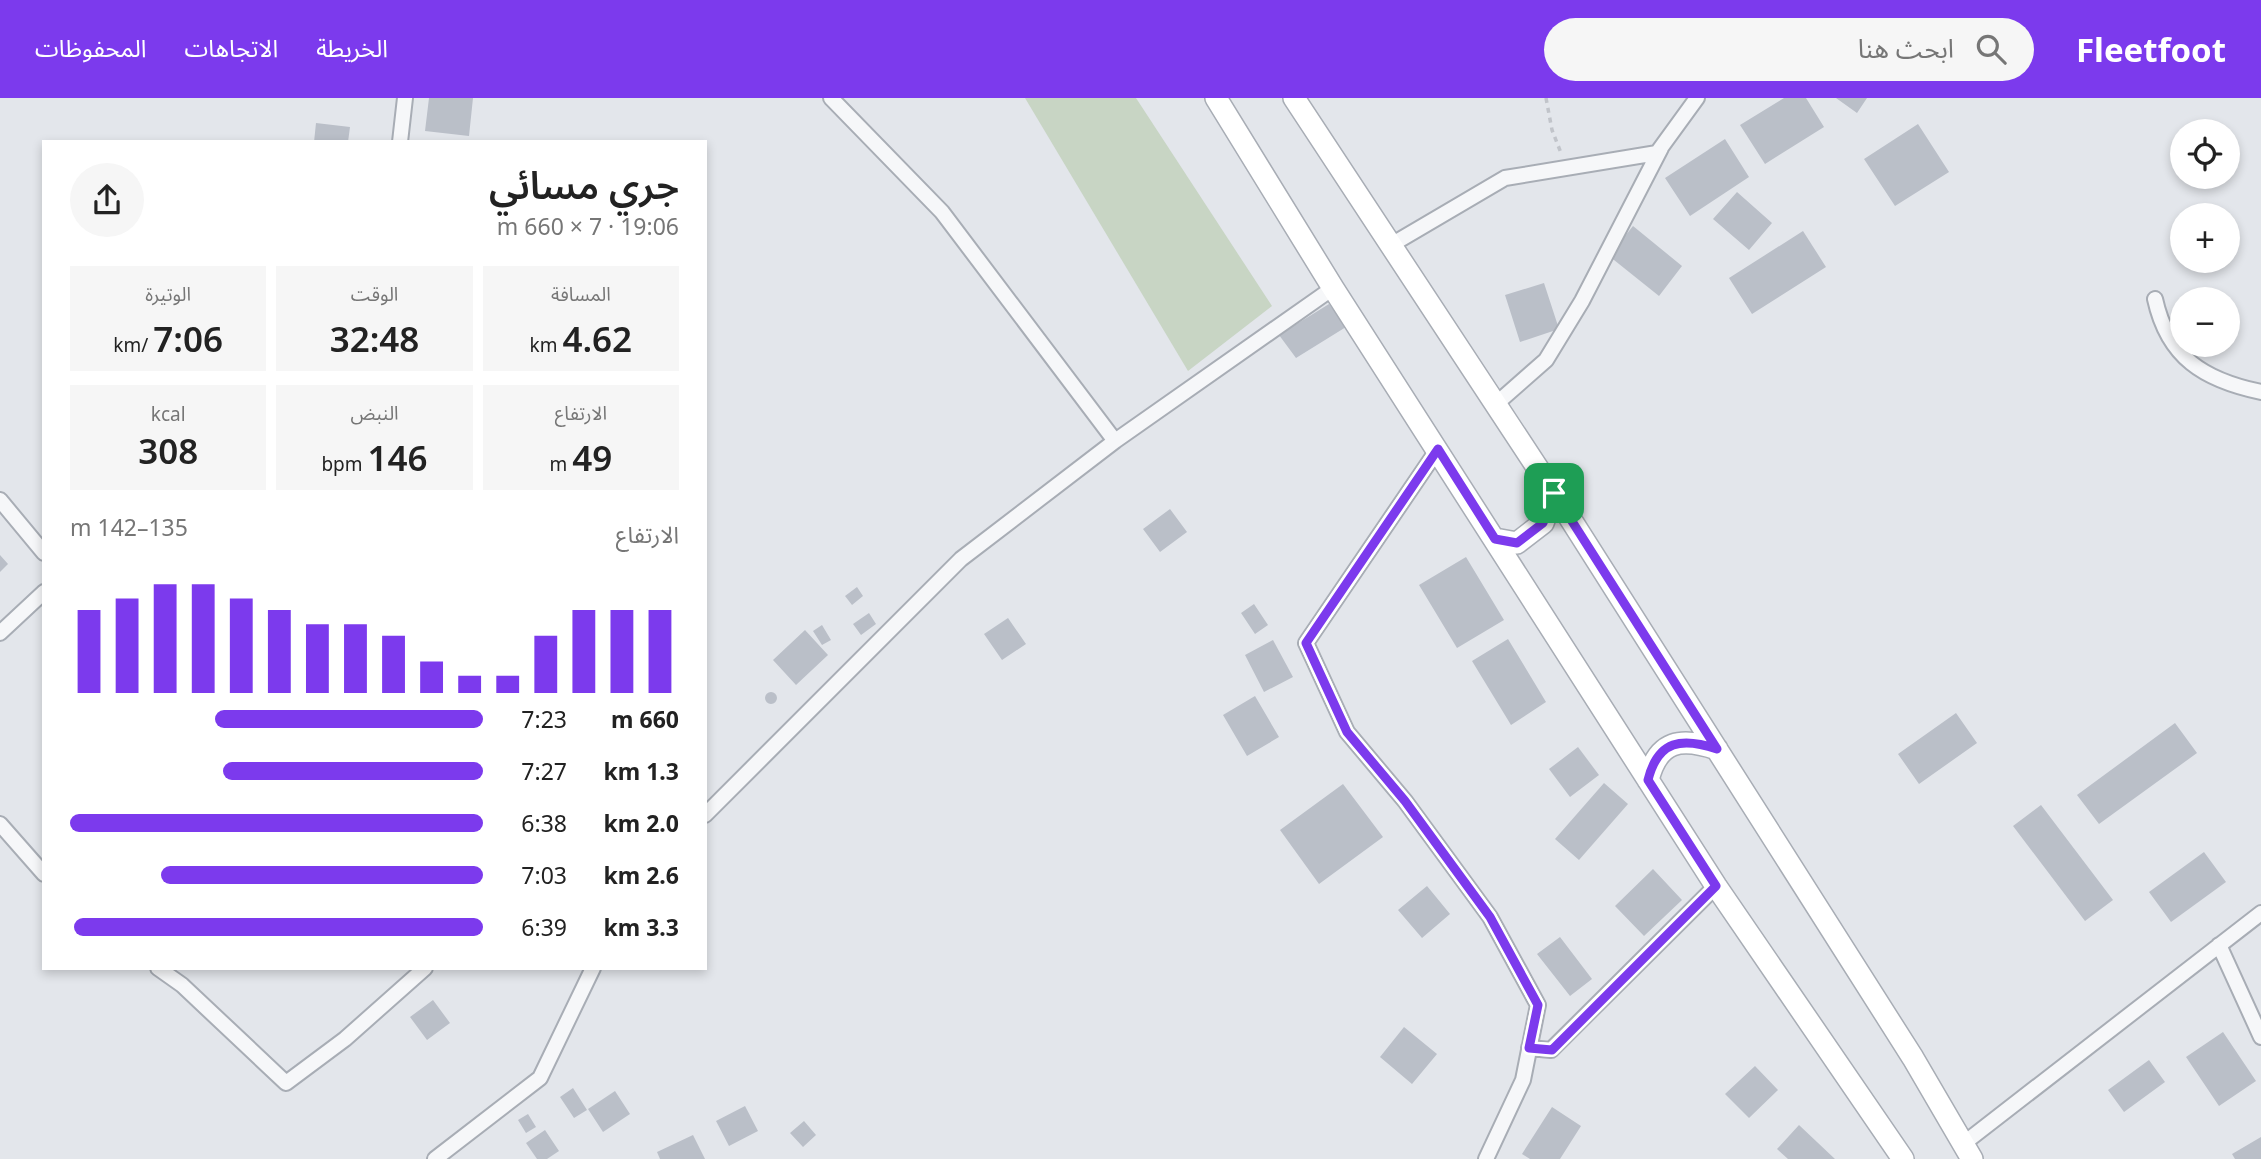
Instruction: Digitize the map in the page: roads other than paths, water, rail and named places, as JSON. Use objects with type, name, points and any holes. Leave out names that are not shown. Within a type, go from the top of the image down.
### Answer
[{"type":"main road","points":[[1216,98],[1333,288],[1716,886],[1903,1159]]},
{"type":"main road","points":[[1294,98],[1554,493],[1913,1058],[1968,1151]]},
{"type":"main road","points":[[1495,539],[1517,543],[1543,523],[1554,493]]},
{"type":"main road","points":[[1648,780],[1652,763],[1663,750],[1690,740],[1717,749]]},
{"type":"street","points":[[400,140],[405,98]]},
{"type":"street","points":[[831,98],[942,212],[1115,441]]},
{"type":"street","points":[[1391,245],[1505,178],[1657,153],[1697,98]]},
{"type":"street","points":[[1496,404],[1546,360],[1582,300],[1663,144]]},
{"type":"street","points":[[707,813],[961,559],[1115,441],[1333,288]]},
{"type":"street","points":[[2154,299],[2160,325],[2180,354],[2198,371],[2239,388],[2261,392]]},
{"type":"street","points":[[1438,449],[1306,643],[1347,732],[1405,801],[1490,917],[1538,1005],[1523,1080],[1486,1159]]},
{"type":"street","points":[[0,500],[42,550]]},
{"type":"street","points":[[0,633],[42,594]]},
{"type":"street","points":[[0,824],[42,872]]},
{"type":"street","points":[[1529,1048],[1552,1050],[1716,886]]},
{"type":"street","points":[[1968,1151],[2261,913]]},
{"type":"street","points":[[2219,945],[2261,1037]]},
{"type":"street","points":[[161,970],[182,985],[286,1083],[345,1039],[423,970]]},
{"type":"street","points":[[435,1159],[540,1078],[592,970]]}]
